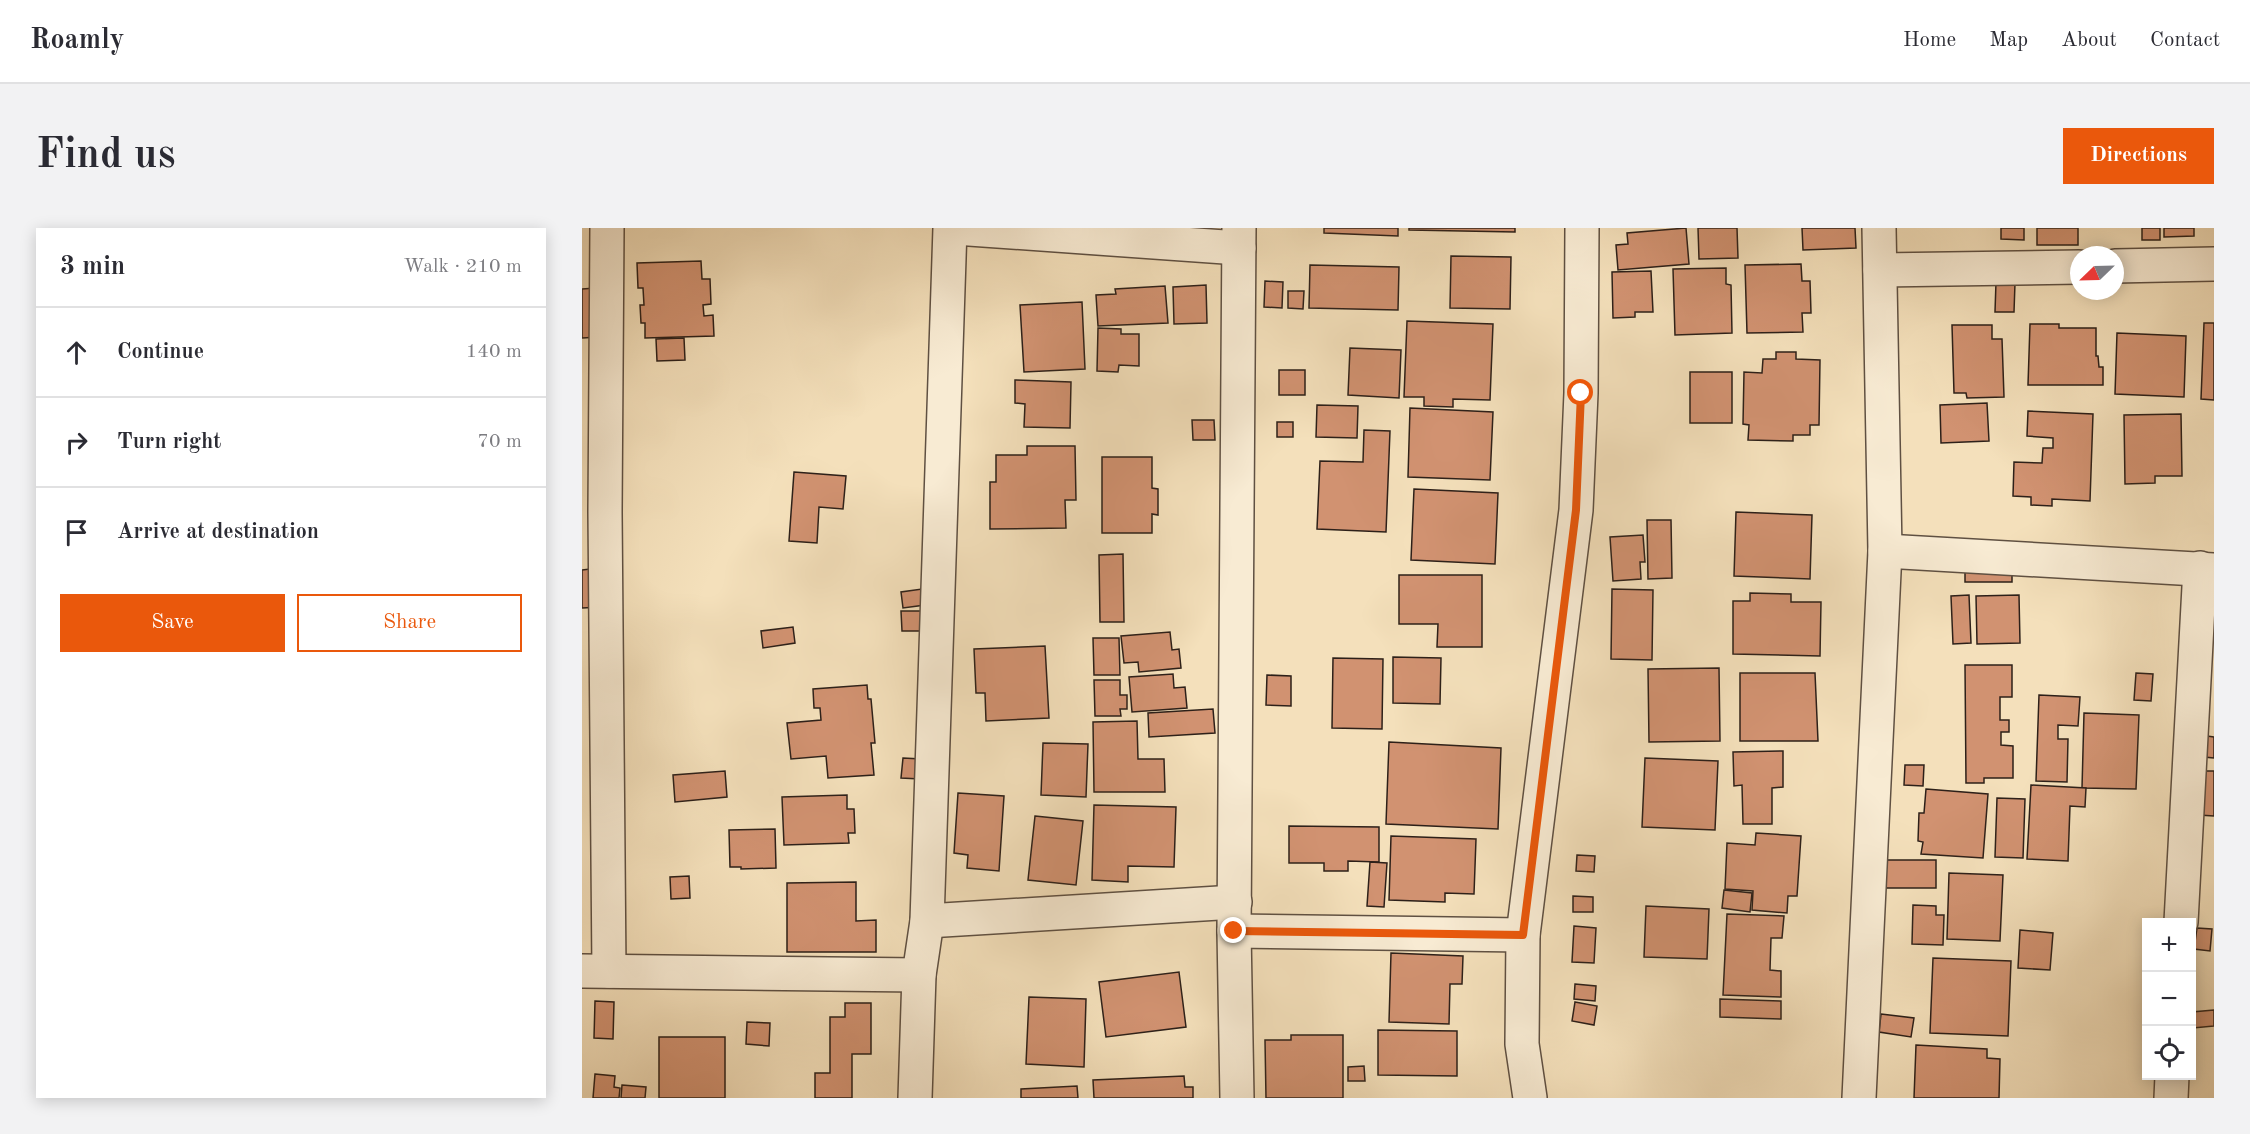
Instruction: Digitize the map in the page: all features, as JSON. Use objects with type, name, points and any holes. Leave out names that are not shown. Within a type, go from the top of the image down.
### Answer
[{"type":"street","points":[[607,228],[605,512],[595,971],[919,975]]},
{"type":"street","points":[[915,1098],[919,975],[927,921],[950,228]]},
{"type":"street","points":[[955,228],[1239,238],[1235,916],[1237,1098]]},
{"type":"street","points":[[1530,1098],[1522,1044],[1523,935],[1576,510],[1581,393],[1582,228]]},
{"type":"street","points":[[1859,1098],[1885,551],[1879,228]]},
{"type":"street","points":[[2124,266],[2214,264]]},
{"type":"street","points":[[1880,270],[2070,267]]},
{"type":"street","points":[[1885,551],[2207,569],[2181,918]]},
{"type":"street","points":[[927,921],[1235,916],[1523,935]]},
{"type":"street","points":[[2171,1098],[2172,1080]]},
{"type":"building","points":[[1324,228],[1398,228],[1398,236],[1324,233]]},
{"type":"building","points":[[1409,228],[1515,228],[1515,232],[1409,230]]},
{"type":"building","points":[[1686,228],[1689,264],[1618,270],[1616,245],[1628,244],[1627,233]]},
{"type":"building","points":[[1698,228],[1737,228],[1738,258],[1699,259]]},
{"type":"building","points":[[1802,228],[1855,228],[1856,248],[1803,250]]},
{"type":"building","points":[[2001,228],[2024,228],[2024,240],[2001,239]]},
{"type":"building","points":[[2037,228],[2078,228],[2078,245],[2037,245]]},
{"type":"building","points":[[2142,228],[2160,228],[2160,240],[2142,240]]},
{"type":"building","points":[[2164,228],[2194,228],[2194,236],[2164,237]]},
{"type":"building","points":[[1451,256],[1511,257],[1510,309],[1450,308]]},
{"type":"building","points":[[701,261],[702,279],[710,279],[711,304],[703,305],[704,316],[713,315],[714,336],[645,338],[645,323],[641,323],[640,305],[644,305],[643,288],[638,288],[637,263]]},
{"type":"building","points":[[1801,264],[1802,281],[1810,281],[1811,313],[1802,313],[1803,332],[1747,333],[1745,265]]},
{"type":"building","points":[[1310,265],[1399,267],[1398,310],[1309,308]]},
{"type":"building","points":[[1726,268],[1726,284],[1731,285],[1732,333],[1675,335],[1673,269]]},
{"type":"building","points":[[1651,271],[1653,312],[1635,312],[1635,317],[1613,318],[1612,272]]},
{"type":"building","points":[[1265,281],[1283,282],[1282,308],[1264,307]]},
{"type":"building","points":[[1996,282],[2015,283],[2014,312],[1995,312]]},
{"type":"building","points":[[1206,285],[1207,323],[1174,324],[1173,287]]},
{"type":"building","points":[[1165,286],[1168,323],[1098,326],[1096,295],[1116,294],[1115,289]]},
{"type":"building","points":[[595,288],[599,337],[582,338],[582,289]]},
{"type":"building","points":[[1288,291],[1304,291],[1303,309],[1288,308]]},
{"type":"building","points":[[1082,302],[1085,369],[1024,372],[1020,305]]},
{"type":"building","points":[[1407,321],[1493,324],[1490,400],[1453,399],[1453,407],[1424,406],[1424,397],[1404,397]]},
{"type":"building","points":[[2204,323],[2214,323],[2214,400],[2201,399]]},
{"type":"building","points":[[2030,324],[2059,324],[2059,328],[2096,328],[2096,356],[2098,356],[2099,367],[2103,367],[2103,385],[2028,385]]},
{"type":"building","points":[[1952,325],[1992,325],[1992,339],[2002,339],[2004,397],[1967,398],[1966,393],[1954,393]]},
{"type":"building","points":[[1098,328],[1121,329],[1121,334],[1139,334],[1139,366],[1119,365],[1118,372],[1097,371]]},
{"type":"building","points":[[2117,333],[2186,336],[2184,397],[2115,394]]},
{"type":"building","points":[[684,338],[685,360],[657,361],[656,339]]},
{"type":"building","points":[[1350,348],[1401,350],[1399,398],[1348,395]]},
{"type":"building","points":[[1776,352],[1796,352],[1796,359],[1820,360],[1819,425],[1810,425],[1810,435],[1793,435],[1793,441],[1748,440],[1749,425],[1743,424],[1744,372],[1762,373],[1763,359],[1776,359]]},
{"type":"building","points":[[1279,370],[1305,370],[1305,395],[1279,395]]},
{"type":"building","points":[[1690,372],[1732,372],[1732,423],[1690,423]]},
{"type":"building","points":[[1015,380],[1071,382],[1070,428],[1024,427],[1025,404],[1015,403]]},
{"type":"building","points":[[1987,403],[1989,441],[1941,443],[1940,405]]},
{"type":"building","points":[[1317,405],[1358,406],[1357,438],[1316,437]]},
{"type":"building","points":[[1410,408],[1493,412],[1490,480],[1408,477]]},
{"type":"building","points":[[2028,411],[2093,414],[2090,501],[2052,499],[2052,506],[2031,505],[2031,497],[2013,496],[2014,462],[2042,463],[2043,448],[2053,448],[2053,438],[2027,436]]},
{"type":"building","points":[[2181,414],[2182,476],[2155,476],[2155,483],[2125,484],[2124,415]]},
{"type":"building","points":[[1192,420],[1214,420],[1215,440],[1193,440]]},
{"type":"building","points":[[1277,422],[1293,422],[1293,437],[1277,437]]},
{"type":"building","points":[[1364,430],[1390,431],[1386,532],[1317,529],[1320,461],[1363,462]]},
{"type":"building","points":[[1027,446],[1075,446],[1076,500],[1065,500],[1066,528],[990,529],[990,482],[996,482],[996,455],[1027,455]]},
{"type":"building","points":[[1102,457],[1152,457],[1152,488],[1158,489],[1158,515],[1152,514],[1152,533],[1102,533]]},
{"type":"building","points":[[794,472],[846,476],[843,509],[819,507],[817,543],[789,541]]},
{"type":"building","points":[[1414,489],[1498,493],[1495,564],[1411,560]]},
{"type":"building","points":[[1736,512],[1812,515],[1810,579],[1734,576]]},
{"type":"building","points":[[1647,520],[1671,520],[1672,578],[1648,579]]},
{"type":"building","points":[[1643,535],[1645,562],[1640,562],[1641,579],[1613,581],[1610,537]]},
{"type":"building","points":[[1123,554],[1124,622],[1100,622],[1099,555]]},
{"type":"building","points":[[598,568],[601,607],[582,608],[582,570]]},
{"type":"building","points":[[1965,570],[2012,570],[2012,582],[1965,582]]},
{"type":"building","points":[[1399,575],[1482,575],[1482,647],[1437,647],[1438,624],[1399,624]]},
{"type":"building","points":[[922,589],[925,605],[903,608],[901,592]]},
{"type":"building","points":[[1612,589],[1653,590],[1652,660],[1611,659]]},
{"type":"building","points":[[1750,593],[1791,594],[1791,602],[1821,602],[1820,656],[1733,654],[1733,601],[1750,601]]},
{"type":"building","points":[[1969,595],[1971,643],[1953,644],[1951,596]]},
{"type":"building","points":[[2019,595],[2020,643],[1977,644],[1976,596]]},
{"type":"building","points":[[901,611],[926,611],[926,631],[902,631]]},
{"type":"building","points":[[793,627],[795,643],[763,648],[761,631]]},
{"type":"building","points":[[1170,632],[1172,650],[1179,649],[1181,668],[1139,672],[1138,662],[1124,663],[1121,636]]},
{"type":"building","points":[[1093,638],[1119,638],[1120,675],[1094,675]]},
{"type":"building","points":[[1045,646],[1049,718],[986,721],[985,693],[976,693],[974,649]]},
{"type":"building","points":[[1393,657],[1441,658],[1440,704],[1393,703]]},
{"type":"building","points":[[1333,658],[1383,659],[1382,729],[1332,728]]},
{"type":"building","points":[[1965,665],[2012,665],[2012,697],[2000,697],[2000,720],[2009,720],[2009,732],[2001,732],[2001,745],[2013,746],[2013,778],[1984,778],[1984,783],[1966,783]]},
{"type":"building","points":[[1719,668],[1720,741],[1649,742],[1648,669]]},
{"type":"building","points":[[1740,673],[1815,673],[1818,741],[1740,741]]},
{"type":"building","points":[[2136,673],[2153,674],[2151,701],[2134,700]]},
{"type":"building","points":[[1173,674],[1174,688],[1185,687],[1187,708],[1132,712],[1129,677]]},
{"type":"building","points":[[1267,675],[1291,676],[1291,706],[1266,705]]},
{"type":"building","points":[[1094,680],[1120,680],[1120,695],[1127,695],[1127,709],[1120,709],[1121,716],[1095,716]]},
{"type":"building","points":[[867,685],[868,699],[871,699],[875,743],[871,743],[874,775],[828,778],[826,756],[791,759],[787,723],[821,720],[820,708],[814,708],[813,689]]},
{"type":"building","points":[[2039,695],[2080,697],[2078,726],[2058,725],[2058,739],[2068,739],[2067,782],[2036,781]]},
{"type":"building","points":[[1213,709],[1215,733],[1149,737],[1148,713]]},
{"type":"building","points":[[2084,713],[2139,715],[2136,789],[2082,788]]},
{"type":"building","points":[[1137,721],[1138,759],[1164,759],[1165,792],[1094,792],[1093,722]]},
{"type":"building","points":[[2207,736],[2214,737],[2214,758],[2204,757]]},
{"type":"building","points":[[1389,742],[1501,748],[1498,829],[1386,824]]},
{"type":"building","points":[[1043,743],[1088,744],[1086,797],[1041,795]]},
{"type":"building","points":[[1783,751],[1783,787],[1772,788],[1772,824],[1743,824],[1742,785],[1734,786],[1733,752]]},
{"type":"building","points":[[903,758],[921,759],[920,779],[901,778]]},
{"type":"building","points":[[1645,758],[1718,761],[1715,830],[1642,827]]},
{"type":"building","points":[[1905,765],[1924,765],[1923,786],[1904,785]]},
{"type":"building","points":[[725,771],[727,797],[675,802],[673,775]]},
{"type":"building","points":[[2202,771],[2214,771],[2214,816],[2199,815]]},
{"type":"building","points":[[2031,785],[2086,788],[2085,807],[2070,806],[2068,861],[2027,859]]},
{"type":"building","points":[[1926,789],[1988,794],[1983,858],[1921,854],[1923,842],[1918,841],[1919,813],[1924,813]]},
{"type":"building","points":[[958,793],[1004,796],[999,871],[967,868],[968,855],[954,853]]},
{"type":"building","points":[[847,795],[847,809],[854,809],[855,833],[848,833],[849,843],[784,845],[782,797]]},
{"type":"building","points":[[1997,798],[2025,799],[2023,858],[1995,857]]},
{"type":"building","points":[[1094,805],[1176,807],[1174,867],[1128,866],[1128,882],[1092,880]]},
{"type":"building","points":[[1035,816],[1083,821],[1076,885],[1028,880]]},
{"type":"building","points":[[1289,826],[1379,827],[1379,862],[1348,861],[1348,871],[1324,871],[1324,863],[1289,863]]},
{"type":"building","points":[[775,829],[776,868],[730,867],[729,830]]},
{"type":"building","points":[[1756,833],[1801,836],[1797,896],[1788,896],[1787,913],[1752,910],[1753,891],[1725,889],[1727,843],[1755,845]]},
{"type":"building","points":[[1391,836],[1476,839],[1474,894],[1445,893],[1445,902],[1389,900]]},
{"type":"building","points":[[1577,855],[1595,856],[1594,872],[1576,871]]},
{"type":"building","points":[[1886,860],[1936,860],[1936,888],[1886,888]]},
{"type":"building","points":[[1370,862],[1387,863],[1384,907],[1367,906]]},
{"type":"building","points":[[1949,873],[2003,875],[2000,941],[1947,939]]},
{"type":"building","points":[[689,876],[690,898],[671,899],[670,877]]},
{"type":"building","points":[[856,882],[856,921],[876,920],[876,952],[787,952],[787,883]]},
{"type":"building","points":[[1724,890],[1752,893],[1750,912],[1722,908]]},
{"type":"building","points":[[1573,896],[1593,897],[1593,912],[1573,912]]},
{"type":"building","points":[[1913,905],[1936,906],[1936,915],[1944,915],[1943,945],[1912,944]]},
{"type":"building","points":[[1646,906],[1709,909],[1707,959],[1644,957]]},
{"type":"building","points":[[1727,914],[1784,916],[1782,938],[1771,938],[1770,970],[1781,971],[1781,997],[1723,995]]},
{"type":"building","points":[[1574,926],[1596,928],[1594,963],[1572,962]]},
{"type":"building","points":[[2197,928],[2212,929],[2210,951],[2196,949]]},
{"type":"building","points":[[2020,930],[2053,933],[2050,970],[2018,968]]},
{"type":"building","points":[[1391,953],[1463,956],[1462,984],[1450,984],[1449,1024],[1389,1022]]},
{"type":"building","points":[[1933,958],[2011,961],[2008,1036],[1930,1033]]},
{"type":"building","points":[[1179,972],[1186,1027],[1106,1037],[1099,982]]},
{"type":"building","points":[[1575,984],[1596,986],[1595,1001],[1574,999]]},
{"type":"building","points":[[1029,997],[1086,999],[1084,1067],[1026,1064]]},
{"type":"building","points":[[1720,999],[1781,1001],[1781,1019],[1720,1017]]},
{"type":"building","points":[[595,1001],[614,1002],[613,1039],[594,1038]]},
{"type":"building","points":[[1575,1002],[1597,1006],[1594,1025],[1572,1021]]},
{"type":"building","points":[[845,1003],[871,1003],[871,1054],[852,1054],[852,1098],[815,1098],[815,1073],[830,1073],[830,1017],[845,1017]]},
{"type":"building","points":[[2214,1010],[2214,1026],[2196,1028],[2196,1012]]},
{"type":"building","points":[[1881,1014],[1914,1018],[1911,1037],[1879,1032]]},
{"type":"building","points":[[747,1022],[770,1023],[769,1046],[746,1044]]},
{"type":"building","points":[[1378,1030],[1457,1031],[1457,1076],[1378,1075]]},
{"type":"building","points":[[1291,1035],[1343,1035],[1343,1098],[1266,1098],[1265,1040],[1291,1040]]},
{"type":"building","points":[[659,1037],[725,1037],[725,1098],[659,1098]]},
{"type":"building","points":[[1916,1045],[1987,1049],[1987,1058],[2000,1059],[1999,1098],[1914,1098]]},
{"type":"building","points":[[1364,1066],[1365,1081],[1348,1081],[1348,1067]]},
{"type":"building","points":[[595,1074],[615,1076],[614,1087],[620,1088],[619,1098],[593,1098]]},
{"type":"building","points":[[1184,1076],[1185,1087],[1193,1087],[1193,1098],[1094,1098],[1093,1080]]},
{"type":"building","points":[[622,1085],[646,1087],[645,1098],[621,1098]]},
{"type":"building","points":[[1077,1086],[1078,1098],[1021,1098],[1021,1089]]},
{"type":"route","points":[[1234,931],[1523,935],[1576,510],[1581,393]]}]
